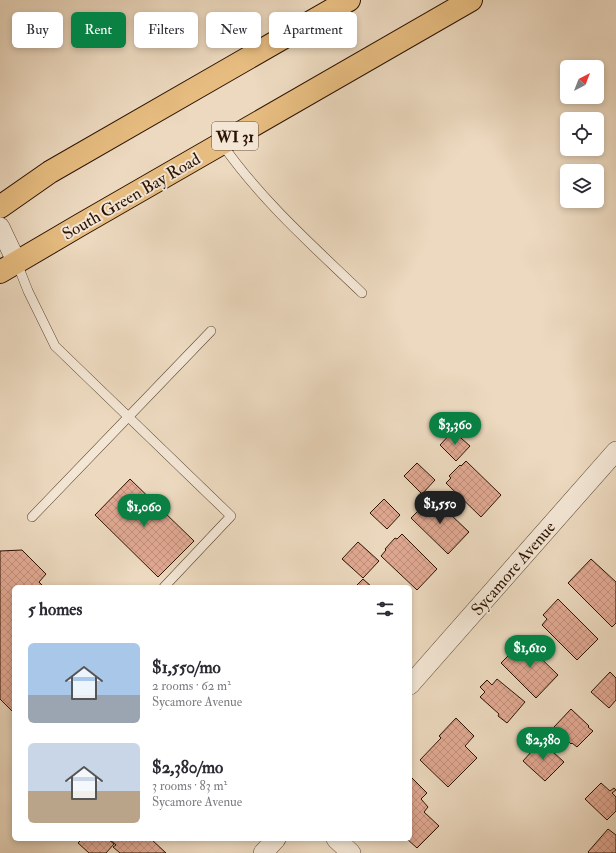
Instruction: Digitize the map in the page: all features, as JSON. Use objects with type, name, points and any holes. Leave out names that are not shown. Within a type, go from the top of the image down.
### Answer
[{"type":"main road","points":[[0,207],[50,172],[349,0]]},
{"type":"main road","name":"South Green Bay Road","points":[[8,268],[471,0]]},
{"type":"street","points":[[0,227],[8,268]]},
{"type":"street","name":"Sycamore Avenue","points":[[412,684],[616,451]]},
{"type":"street","points":[[263,853],[274,841]]},
{"type":"street","points":[[338,841],[351,853]]},
{"type":"lane","points":[[222,144],[242,172],[277,212],[362,293]]},
{"type":"lane","points":[[8,268],[28,291],[55,346],[231,516],[166,585]]},
{"type":"lane","points":[[32,517],[127,416],[211,331]]},
{"type":"building","points":[[453,431],[470,446],[456,461],[440,445]]},
{"type":"building","points":[[466,461],[501,495],[481,517],[446,483],[451,478],[449,476]]},
{"type":"building","points":[[417,463],[435,480],[422,494],[404,476]]},
{"type":"building","points":[[130,479],[194,541],[158,577],[95,515]]},
{"type":"building","points":[[432,497],[469,532],[448,554],[411,518]]},
{"type":"building","points":[[384,499],[400,515],[387,529],[370,513]]},
{"type":"building","points":[[402,534],[437,569],[417,590],[381,556],[395,538],[397,539]]},
{"type":"building","points":[[358,542],[379,561],[363,578],[342,559]]},
{"type":"building","points":[[22,550],[46,574],[39,582],[42,585],[12,585],[12,711],[0,699],[0,551]]},
{"type":"building","points":[[591,559],[616,582],[616,623],[612,627],[568,583]]},
{"type":"building","points":[[363,579],[370,585],[357,585]]},
{"type":"building","points":[[558,599],[598,639],[577,660],[542,625],[547,619],[543,615]]},
{"type":"building","points":[[523,641],[558,675],[536,698],[501,663]]},
{"type":"building","points":[[610,672],[616,678],[616,700],[609,708],[591,692]]},
{"type":"building","points":[[497,679],[525,702],[507,723],[498,716],[499,714],[480,697],[485,692],[480,687],[487,680],[492,685]]},
{"type":"building","points":[[571,709],[593,731],[577,747],[572,743],[571,744],[554,727]]},
{"type":"building","points":[[456,718],[474,736],[465,746],[477,758],[448,787],[420,760],[441,738],[439,736]]},
{"type":"building","points":[[541,741],[564,762],[545,781],[523,761]]},
{"type":"building","points":[[412,778],[427,793],[421,799],[428,807],[424,812],[439,826],[417,848],[409,841],[412,841]]},
{"type":"building","points":[[601,783],[610,791],[614,788],[616,790],[612,793],[616,797],[616,811],[607,820],[585,799]]},
{"type":"building","points":[[608,829],[616,835],[616,853],[589,853],[588,852]]},
{"type":"building","points":[[80,841],[110,841],[114,844],[106,853],[89,853],[78,843]]},
{"type":"building","points":[[111,841],[153,841],[166,853],[120,853],[113,847],[116,845]]}]
